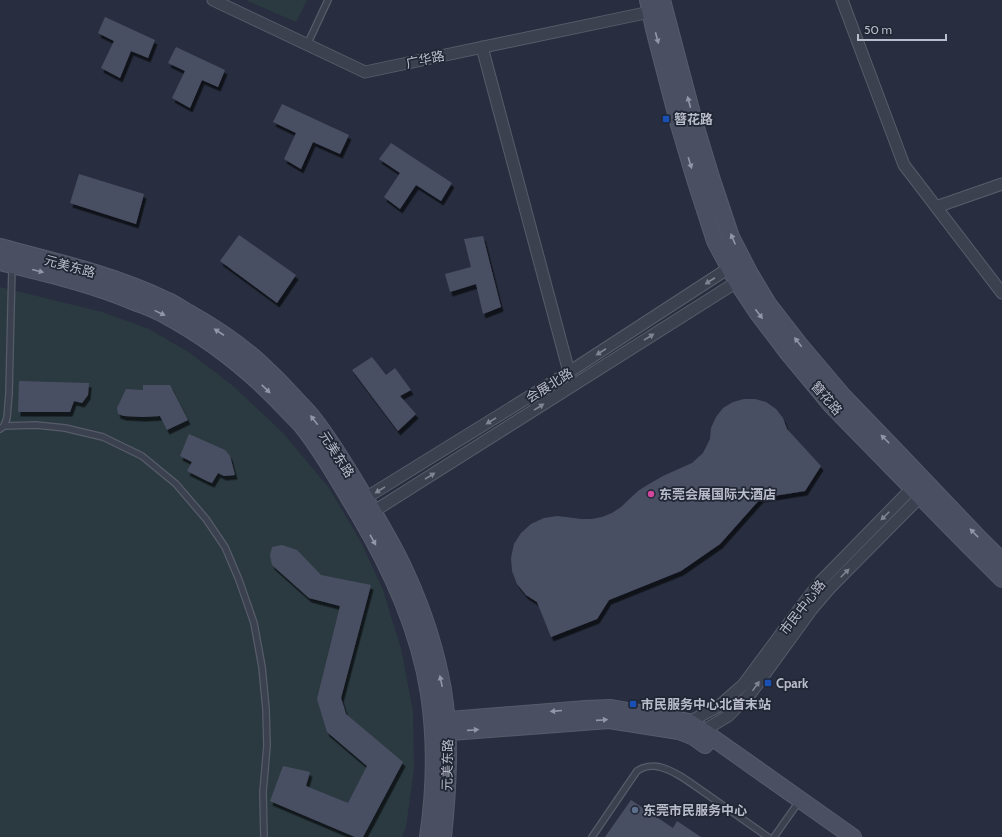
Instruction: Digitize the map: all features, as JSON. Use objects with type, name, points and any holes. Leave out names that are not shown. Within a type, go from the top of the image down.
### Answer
[{"type":"street","name":"广华路","points":[[213,0],[365,72],[482,47],[649,6]]},
{"type":"street","name":"簪花路","points":[[662,0],[694,121],[711,177],[757,312],[832,406],[921,488],[976,535],[1002,561]]},
{"type":"street","points":[[842,0],[904,165],[1002,293]]},
{"type":"street","name":"簪花路","points":[[649,6],[677,118],[715,241],[729,268],[743,272]]},
{"type":"street","points":[[482,47],[569,372]]},
{"type":"street","points":[[936,207],[1002,184]]},
{"type":"street","name":"元美东路","points":[[0,247],[87,270],[136,287],[169,301],[200,319],[231,340],[259,362],[313,418],[340,456],[363,509]]},
{"type":"street","name":"元美东路","points":[[6,263],[102,289],[130,300],[162,314],[192,331],[222,351],[250,373],[302,426],[363,509],[386,534],[406,572],[422,611],[443,691],[432,811],[428,837]]},
{"type":"street","name":"会展北路","points":[[363,509],[729,268]]},
{"type":"street","name":"会展北路","points":[[363,509],[743,272]]},
{"type":"street","name":"簪花路","points":[[921,488],[1002,580]]},
{"type":"street","name":"市民中心路","points":[[684,727],[719,706],[743,685],[822,580],[921,488]]},
{"type":"street","name":"市民中心路","points":[[698,734],[728,716],[751,693],[812,609],[921,488]]},
{"type":"street","points":[[440,726],[586,709],[611,708],[674,719],[797,803],[854,837]]},
{"type":"street","name":"元美东路","points":[[440,726],[446,798],[442,837]]},
{"type":"street","points":[[797,803],[839,837]]},
{"type":"lane","points":[[307,45],[328,0]]},
{"type":"lane","points":[[2,428],[7,418],[9,393],[6,263]]},
{"type":"lane","points":[[2,428],[36,425],[65,428],[103,437],[142,456],[176,484],[206,519],[225,547],[239,580],[254,623],[262,667],[266,708],[267,746],[263,792],[264,837]]},
{"type":"lane","points":[[592,837],[637,771],[642,768],[658,767],[686,779],[768,837]]},
{"type":"lane","points":[[774,837],[797,803]]},
{"type":"shaded area","points":[[248,0],[307,0],[296,22]]},
{"type":"shaded area","points":[[0,287],[102,312],[149,329],[190,353],[232,385],[284,434],[329,488],[361,542],[383,590],[401,649],[413,711],[414,769],[406,827],[402,837],[0,837]]},
{"type":"building","points":[[105,17],[155,40],[148,58],[131,51],[120,78],[101,68],[114,41],[98,33]]},
{"type":"building","points":[[176,47],[225,70],[218,87],[202,80],[190,108],[172,98],[185,71],[168,63]]},
{"type":"building","points":[[282,104],[349,135],[340,154],[313,142],[301,169],[284,159],[296,133],[273,122]]},
{"type":"building","points":[[391,143],[452,183],[441,201],[416,185],[400,209],[384,197],[400,173],[379,159]]},
{"type":"building","points":[[79,174],[144,194],[136,224],[70,203]]},
{"type":"building","points":[[239,235],[296,275],[277,303],[220,261]]},
{"type":"building","points":[[483,236],[501,307],[483,314],[476,284],[450,292],[445,274],[471,267],[464,239]]},
{"type":"building","points":[[372,357],[386,375],[395,368],[411,390],[400,396],[416,414],[398,431],[352,370]]},
{"type":"building","points":[[19,381],[89,383],[88,395],[82,403],[74,401],[70,412],[18,412]]},
{"type":"building","points":[[143,385],[170,385],[188,420],[167,430],[160,416],[143,417],[124,416],[118,414],[117,408],[126,389],[143,390]]},
{"type":"building","points":[[744,399],[755,399],[766,402],[776,409],[783,418],[787,429],[821,466],[805,491],[761,498],[720,544],[681,571],[609,600],[597,619],[551,637],[537,602],[526,595],[517,584],[512,571],[511,558],[514,544],[521,533],[531,524],[544,518],[557,516],[592,519],[612,513],[621,507],[638,491],[649,484],[692,463],[703,453],[710,439],[711,428],[716,417],[723,408],[733,402]]},
{"type":"building","points":[[189,434],[225,450],[230,456],[235,475],[224,476],[218,473],[212,483],[187,471],[192,462],[180,456]]},
{"type":"building","points":[[282,545],[297,550],[321,575],[371,585],[341,698],[346,714],[403,762],[363,837],[355,837],[270,801],[283,766],[310,772],[306,786],[348,803],[367,766],[327,732],[317,699],[340,606],[309,598],[272,565],[270,555],[272,547]]},
{"type":"building","name":"东莞市民服务中心","points":[[631,800],[673,828],[677,821],[701,837],[605,837]]},
{"type":"place","name":"簪花路","points":[[666,119]]},
{"type":"place","name":"东莞会展国际大酒店","points":[[651,494]]},
{"type":"place","name":"Cpark","points":[[768,683]]},
{"type":"place","name":"市民服务中心北首末站","points":[[633,704]]},
{"type":"place","name":"东莞市民服务中心","points":[[635,810]]}]
